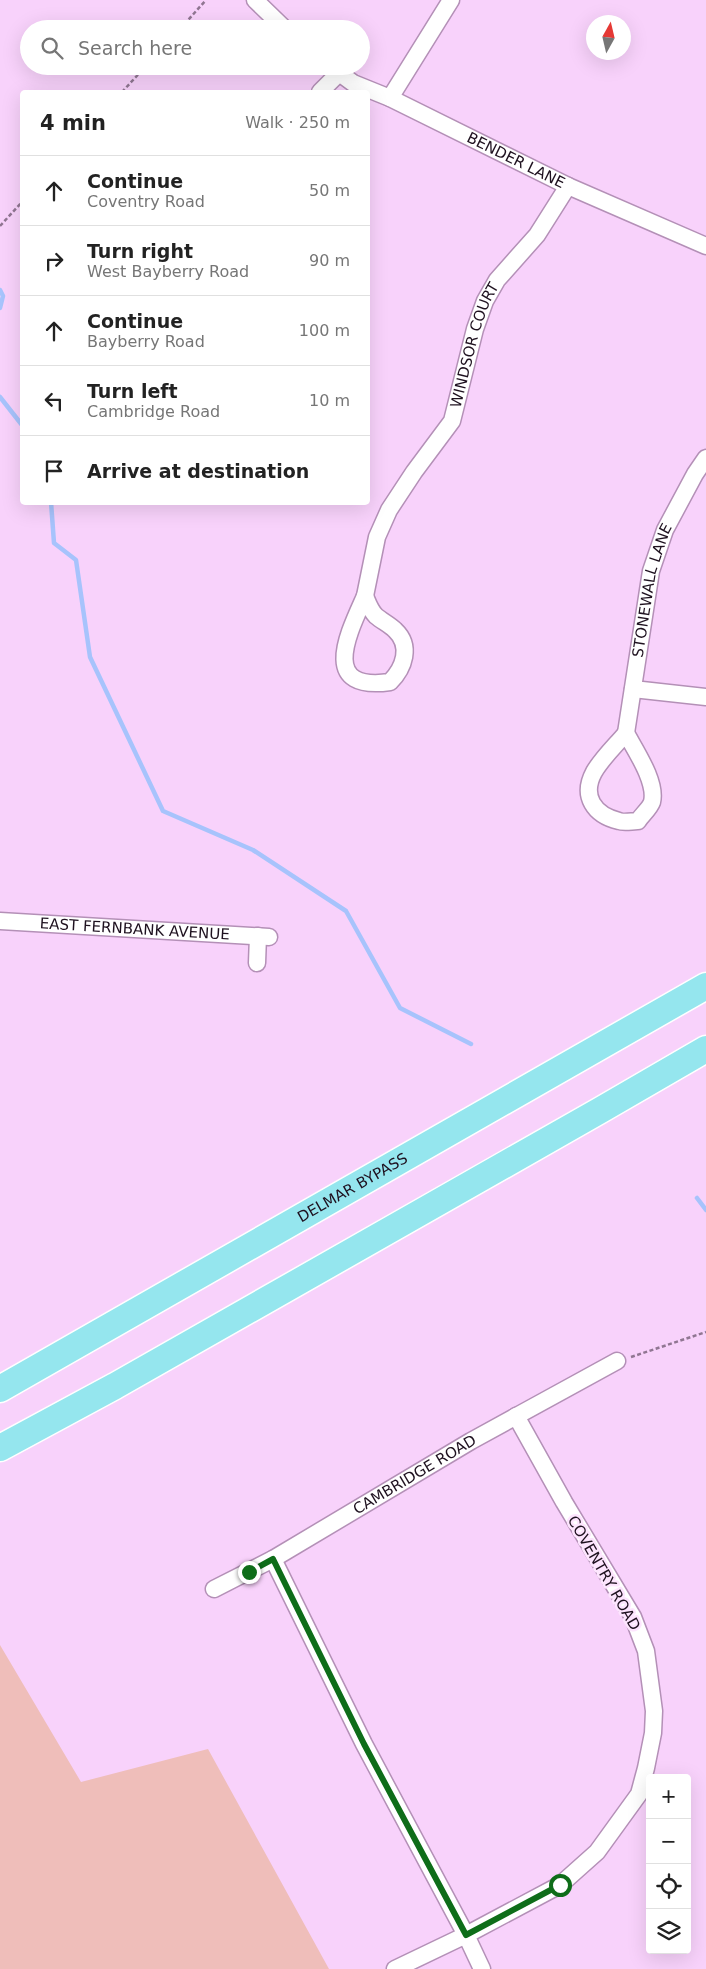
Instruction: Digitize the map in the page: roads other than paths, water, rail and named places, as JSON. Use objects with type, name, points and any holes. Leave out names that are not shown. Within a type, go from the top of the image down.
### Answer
[{"type":"main road","name":"DELMAR BYPASS","points":[[0,1389],[706,986]]},
{"type":"main road","points":[[0,1448],[150,1366],[599,1112],[706,1048]]},
{"type":"street","points":[[255,0],[276,20]]},
{"type":"street","points":[[390,98],[451,0]]},
{"type":"street","points":[[321,90],[331,75]]},
{"type":"street","name":"BENDER LANE","points":[[341,75],[352,83],[370,90]]},
{"type":"street","name":"BENDER LANE","points":[[370,90],[390,98],[568,186],[706,246]]},
{"type":"street","name":"WINDSOR COURT","points":[[364,596],[375,615],[395,630],[402,639],[405,656],[400,672],[390,682],[362,682],[351,674],[344,664],[346,637],[364,596],[377,537],[389,510],[414,472],[452,421],[475,329],[485,302],[497,280],[536,235],[568,186]]},
{"type":"street","name":"STONEWALL LANE","points":[[626,733],[651,571],[665,530],[694,474],[706,458]]},
{"type":"street","points":[[633,689],[706,697]]},
{"type":"street","points":[[626,733],[646,771],[653,792],[651,804],[638,821],[619,821],[604,815],[594,807],[588,794],[589,785],[595,771],[626,733]]},
{"type":"street","name":"EAST FERNBANK AVENUE","points":[[0,921],[264,936],[257,963]]},
{"type":"street","name":"CAMBRIDGE ROAD","points":[[214,1589],[273,1559],[471,1441],[617,1361]]},
{"type":"street","name":"COVENTRY ROAD","points":[[395,1969],[466,1935],[560,1885],[597,1852],[639,1794],[653,1733],[654,1711],[646,1651],[633,1617],[564,1502],[516,1416]]},
{"type":"street","points":[[273,1559],[371,1757],[466,1935],[482,1969]]},
{"type":"waterway","points":[[0,290],[3,296],[0,308]]},
{"type":"waterway","points":[[0,397],[20,422]]},
{"type":"waterway","points":[[51,505],[54,543],[76,560],[90,657],[163,811],[253,850],[346,911],[400,1008],[471,1044]]},
{"type":"waterway","points":[[697,1198],[706,1210]]}]
